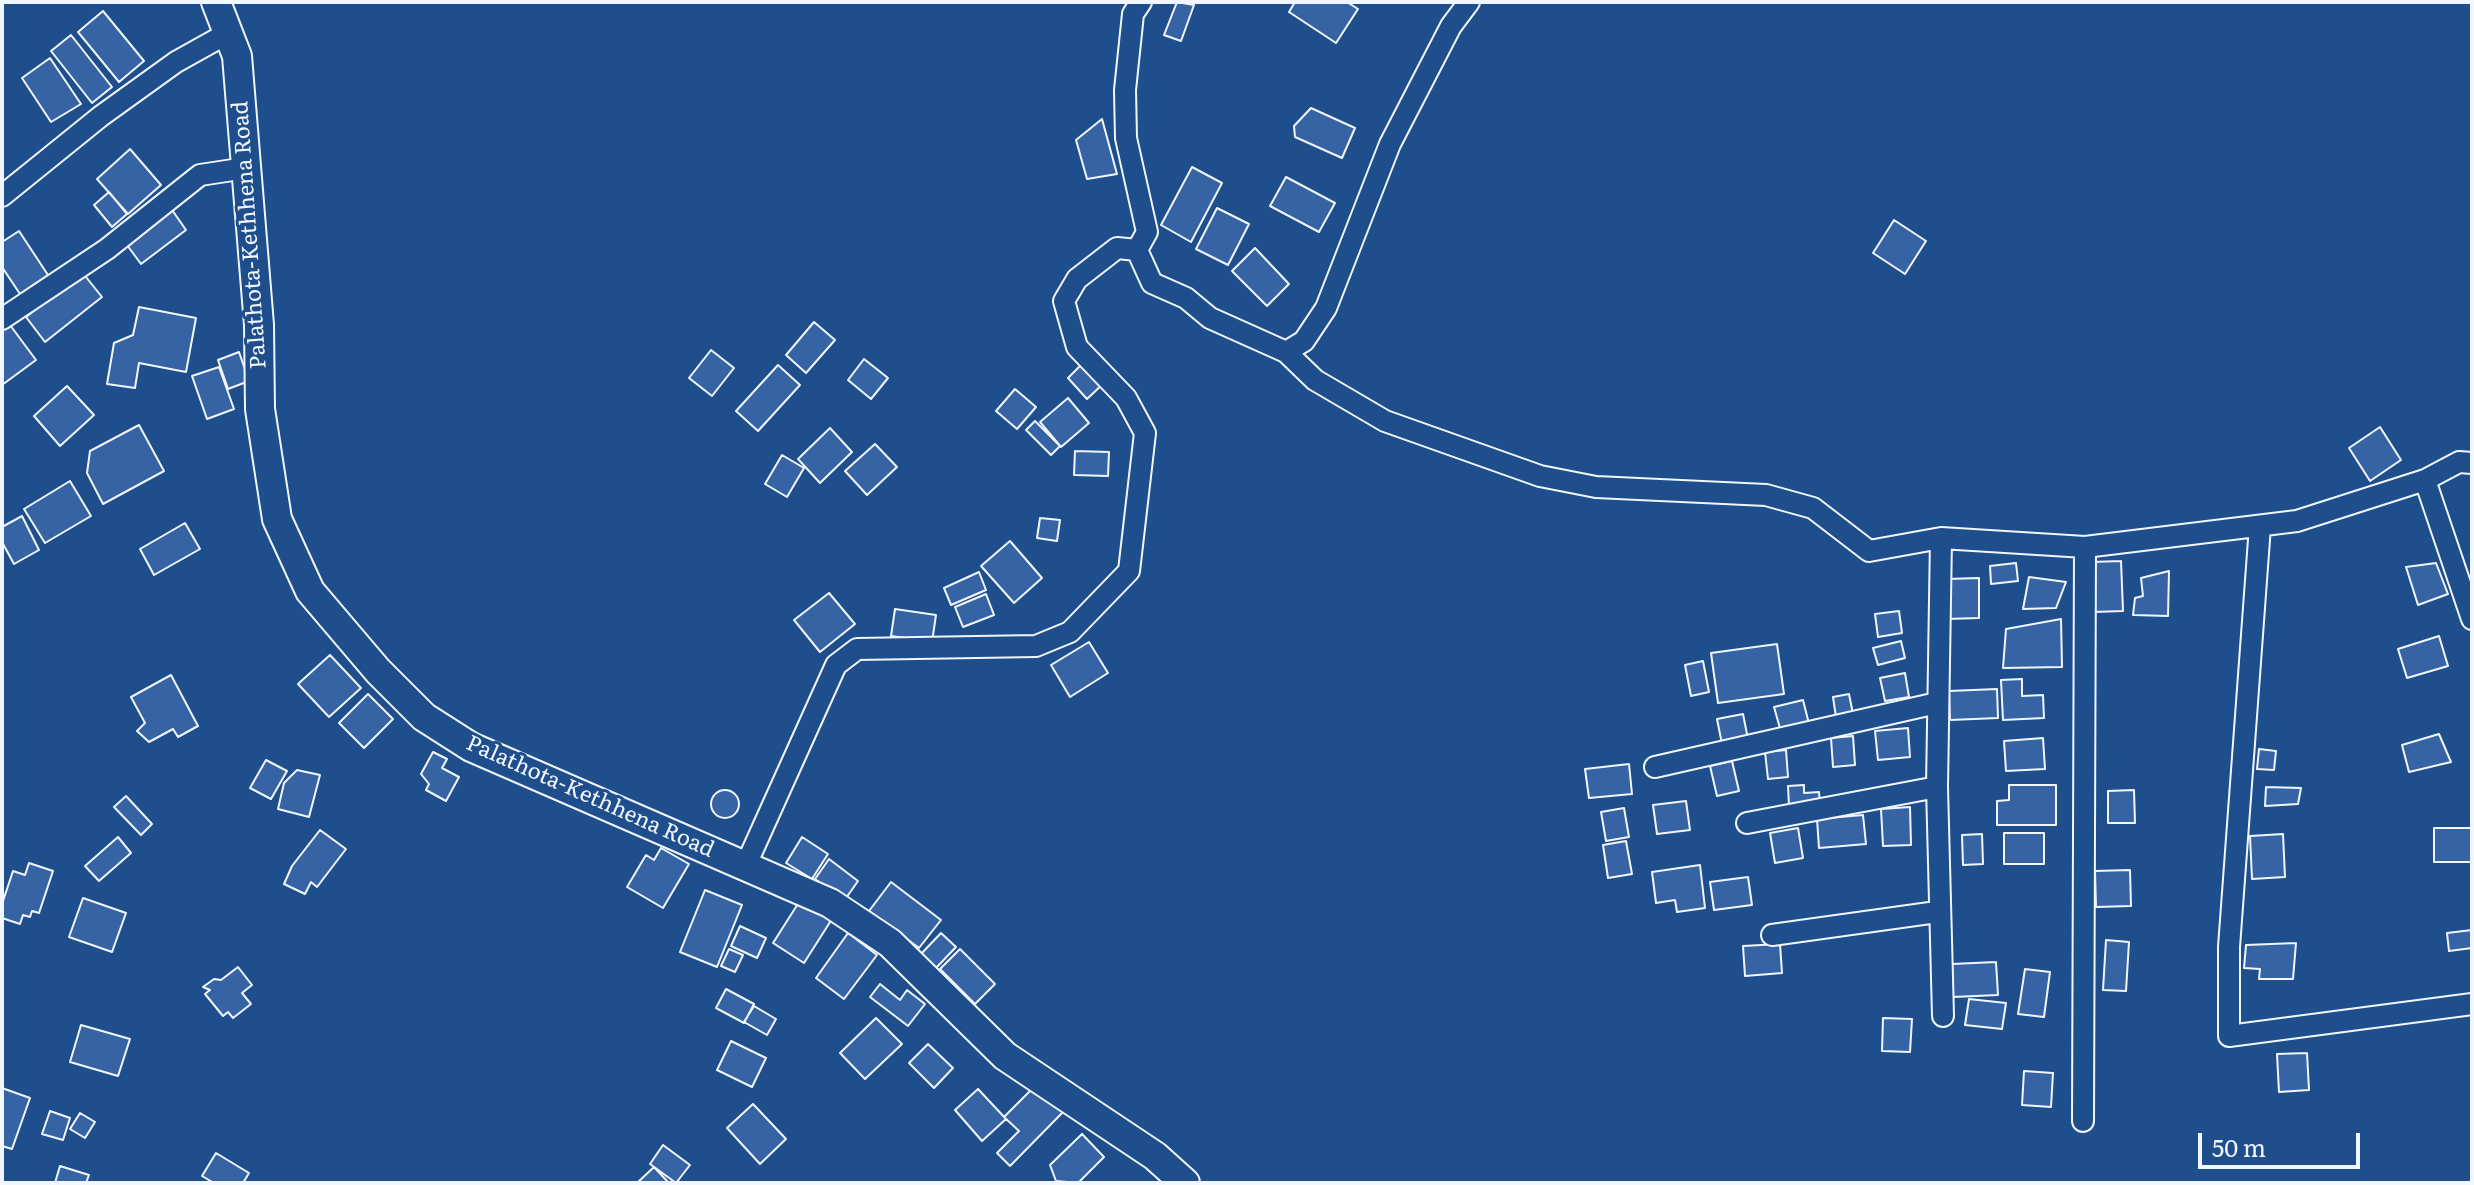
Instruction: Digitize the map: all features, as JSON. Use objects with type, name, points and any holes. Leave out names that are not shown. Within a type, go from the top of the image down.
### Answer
[{"type":"street","name":"Palathota-Kethhena Road","points":[[216,2],[237,56],[259,325],[260,409],[274,503],[277,519],[310,591],[378,671],[424,717],[471,747],[745,867],[799,886],[890,943],[1005,1056],[1155,1156],[1185,1183]]},
{"type":"street","points":[[1137,250],[1147,232],[1126,138],[1125,90],[1133,14],[1141,2]]},
{"type":"street","points":[[1286,352],[1304,341],[1326,308],[1390,144],[1451,26],[1469,2]]},
{"type":"street","points":[[2,196],[101,116],[176,62],[228,33]]},
{"type":"street","points":[[2,319],[107,249],[200,175],[246,168]]},
{"type":"street","points":[[745,867],[836,665],[857,649],[1036,646],[1070,632],[1129,571],[1145,433],[1126,398],[1077,347],[1064,301],[1077,279],[1117,248],[1137,250]]},
{"type":"street","points":[[1137,250],[1152,283],[1186,298],[1210,318],[1286,352],[1315,380],[1385,421],[1540,476],[1596,487],[1766,495],[1813,508],[1869,551],[1941,538],[2085,547],[2297,521],[2425,480],[2459,462],[2472,463]]},
{"type":"street","points":[[2425,480],[2472,619]]},
{"type":"street","points":[[2260,526],[2229,947],[2229,1036],[2472,1004]]},
{"type":"street","points":[[1941,538],[1937,912],[1943,1016]]},
{"type":"street","points":[[2083,1121],[2085,547]]},
{"type":"street","points":[[1655,767],[1937,703]]},
{"type":"street","points":[[1747,823],[1937,787]]},
{"type":"street","points":[[1772,935],[1937,912]]},
{"type":"building","points":[[1177,2],[1194,5],[1181,41],[1164,35]]},
{"type":"building","points":[[1295,2],[1347,2],[1358,9],[1336,43],[1289,12]]},
{"type":"building","points":[[103,11],[144,61],[119,82],[78,32]]},
{"type":"building","points":[[71,35],[112,87],[92,103],[51,51]]},
{"type":"building","points":[[50,58],[81,104],[51,122],[22,78]]},
{"type":"building","points":[[1311,108],[1355,128],[1342,158],[1295,137],[1294,126]]},
{"type":"building","points":[[1102,119],[1117,174],[1087,179],[1076,140]]},
{"type":"building","points":[[130,149],[161,185],[128,214],[97,179]]},
{"type":"building","points":[[1192,167],[1222,183],[1191,242],[1161,225]]},
{"type":"building","points":[[1286,177],[1335,203],[1319,232],[1270,206]]},
{"type":"building","points":[[109,192],[127,214],[112,227],[94,205]]},
{"type":"building","points":[[170,207],[186,230],[141,264],[124,241]]},
{"type":"building","points":[[1217,208],[1249,224],[1228,265],[1196,249]]},
{"type":"building","points":[[1894,220],[1926,241],[1905,274],[1873,253]]},
{"type":"building","points":[[19,231],[48,275],[20,294],[2,267],[2,242]]},
{"type":"building","points":[[1255,248],[1289,284],[1267,306],[1232,271]]},
{"type":"building","points":[[82,272],[102,297],[45,342],[26,317]]},
{"type":"building","points":[[139,307],[196,318],[186,372],[139,363],[135,388],[107,384],[114,343],[133,335]]},
{"type":"building","points":[[814,322],[835,340],[806,373],[786,355]]},
{"type":"building","points":[[10,325],[36,360],[2,385],[2,331]]},
{"type":"building","points":[[711,350],[734,368],[712,396],[689,378]]},
{"type":"building","points":[[239,352],[249,381],[228,389],[218,360]]},
{"type":"building","points":[[864,359],[888,378],[871,399],[848,380]]},
{"type":"building","points":[[1084,362],[1104,383],[1087,399],[1068,378]]},
{"type":"building","points":[[778,365],[800,385],[758,431],[736,411]]},
{"type":"building","points":[[219,367],[234,409],[207,419],[192,376]]},
{"type":"building","points":[[67,386],[94,415],[60,446],[34,416]]},
{"type":"building","points":[[1015,389],[1036,407],[1017,429],[996,411]]},
{"type":"building","points":[[1068,398],[1089,423],[1061,447],[1040,422]]},
{"type":"building","points":[[1035,421],[1060,446],[1051,455],[1026,430]]},
{"type":"building","points":[[139,425],[164,471],[103,504],[87,473],[90,451]]},
{"type":"building","points":[[2380,427],[2401,460],[2370,481],[2349,448]]},
{"type":"building","points":[[830,428],[852,452],[820,483],[798,459]]},
{"type":"building","points":[[875,444],[897,467],[867,495],[845,471]]},
{"type":"building","points":[[1075,451],[1109,452],[1108,476],[1074,475]]},
{"type":"building","points":[[782,455],[804,468],[787,497],[765,484]]},
{"type":"building","points":[[70,481],[91,516],[45,543],[24,509]]},
{"type":"building","points":[[22,516],[39,550],[14,564],[2,542],[2,527]]},
{"type":"building","points":[[1040,518],[1060,520],[1057,541],[1037,538]]},
{"type":"building","points":[[185,523],[200,549],[154,575],[140,549]]},
{"type":"building","points":[[1010,541],[1042,578],[1014,603],[981,566]]},
{"type":"building","points":[[2121,561],[2123,611],[2093,612],[2091,562]]},
{"type":"building","points":[[2016,563],[2018,581],[1991,584],[1990,566]]},
{"type":"building","points":[[2436,563],[2448,594],[2418,605],[2406,567]]},
{"type":"building","points":[[2169,571],[2168,616],[2133,615],[2135,598],[2143,596],[2141,578]]},
{"type":"building","points":[[979,572],[986,590],[951,605],[944,588]]},
{"type":"building","points":[[2029,577],[2066,582],[2056,608],[2023,609]]},
{"type":"building","points":[[1979,578],[1979,618],[1946,619],[1946,579]]},
{"type":"building","points":[[829,593],[855,624],[820,652],[794,620]]},
{"type":"building","points":[[986,594],[994,615],[963,627],[955,607]]},
{"type":"building","points":[[895,609],[936,615],[932,642],[891,636]]},
{"type":"building","points":[[1899,611],[1902,633],[1878,637],[1875,614]]},
{"type":"building","points":[[2061,619],[2062,667],[2003,668],[2006,629]]},
{"type":"building","points":[[2439,636],[2448,666],[2407,678],[2398,649]]},
{"type":"building","points":[[1901,641],[1905,658],[1878,665],[1873,648]]},
{"type":"building","points":[[1089,642],[1108,673],[1070,697],[1051,665]]},
{"type":"building","points":[[1777,644],[1784,694],[1718,703],[1711,653]]},
{"type":"building","points":[[330,655],[361,688],[329,717],[298,684]]},
{"type":"building","points":[[1703,661],[1709,692],[1691,696],[1685,665]]},
{"type":"building","points":[[1905,673],[1909,697],[1885,701],[1880,678]]},
{"type":"building","points":[[171,675],[198,726],[178,737],[173,729],[149,742],[137,731],[145,723],[131,697]]},
{"type":"building","points":[[2022,679],[2022,696],[2043,695],[2044,718],[2003,720],[2001,680]]},
{"type":"building","points":[[1997,689],[1998,718],[1950,720],[1949,691]]},
{"type":"building","points":[[368,694],[393,719],[364,748],[339,723]]},
{"type":"building","points":[[1849,694],[1853,714],[1836,717],[1833,697]]},
{"type":"building","points":[[1803,700],[1809,724],[1781,732],[1774,707]]},
{"type":"building","points":[[1743,714],[1748,739],[1722,744],[1717,719]]},
{"type":"building","points":[[1908,728],[1910,757],[1878,760],[1875,731]]},
{"type":"building","points":[[2439,734],[2451,762],[2409,772],[2402,745]]},
{"type":"building","points":[[1853,736],[1855,765],[1833,767],[1831,738]]},
{"type":"building","points":[[2043,738],[2045,769],[2006,771],[2004,741]]},
{"type":"building","points":[[2259,749],[2276,751],[2274,770],[2257,769]]},
{"type":"building","points":[[1786,750],[1788,777],[1768,779],[1765,752]]},
{"type":"building","points":[[433,752],[447,759],[442,768],[459,777],[446,801],[426,790],[429,784],[421,774]]},
{"type":"building","points":[[266,760],[287,771],[271,799],[250,788]]},
{"type":"building","points":[[1732,761],[1739,791],[1717,796],[1710,766]]},
{"type":"building","points":[[1629,764],[1632,794],[1589,798],[1585,769]]},
{"type":"building","points":[[297,770],[320,775],[309,817],[278,809],[284,783]]},
{"type":"building","points":[[1804,785],[1804,793],[1819,792],[1820,803],[1789,806],[1788,786]]},
{"type":"building","points":[[2009,785],[2056,785],[2056,825],[1997,825],[1997,801],[2009,800]]},
{"type":"building","points":[[2266,787],[2301,788],[2298,804],[2265,806]]},
{"type":"building","points":[[725,790],[735,794],[739,804],[735,814],[725,818],[715,814],[711,804],[715,794]]},
{"type":"building","points":[[2134,790],[2135,823],[2108,823],[2108,791]]},
{"type":"building","points":[[126,796],[152,824],[141,835],[114,807]]},
{"type":"building","points":[[1686,801],[1690,830],[1657,834],[1653,805]]},
{"type":"building","points":[[1910,807],[1911,845],[1883,846],[1881,809]]},
{"type":"building","points":[[1624,808],[1629,837],[1606,841],[1601,812]]},
{"type":"building","points":[[1863,815],[1866,844],[1819,848],[1817,819]]},
{"type":"building","points":[[1798,828],[1803,858],[1775,863],[1770,833]]},
{"type":"building","points":[[2434,828],[2472,828],[2472,862],[2434,862]]},
{"type":"building","points":[[320,830],[346,849],[317,887],[311,882],[305,894],[284,884],[292,866]]},
{"type":"building","points":[[2004,833],[2044,833],[2044,864],[2004,864]]},
{"type":"building","points":[[1982,834],[1983,864],[1963,865],[1962,835]]},
{"type":"building","points":[[2283,834],[2285,877],[2252,879],[2250,836]]},
{"type":"building","points":[[118,837],[131,853],[99,881],[85,866]]},
{"type":"building","points":[[802,837],[828,854],[812,879],[786,863]]},
{"type":"building","points":[[1626,841],[1632,874],[1608,878],[1603,845]]},
{"type":"building","points":[[661,848],[689,864],[663,908],[627,887],[646,855],[654,860]]},
{"type":"building","points":[[829,859],[858,881],[844,901],[815,879]]},
{"type":"building","points":[[29,863],[53,871],[39,913],[32,911],[30,917],[23,915],[20,924],[2,918],[2,904],[13,871],[25,875]]},
{"type":"building","points":[[1700,865],[1705,908],[1677,912],[1675,900],[1656,903],[1652,872]]},
{"type":"building","points":[[2130,870],[2131,906],[2096,907],[2095,871]]},
{"type":"building","points":[[1748,877],[1752,905],[1714,910],[1710,882]]},
{"type":"building","points":[[891,882],[941,920],[919,948],[869,911]]},
{"type":"building","points":[[705,890],[742,905],[717,967],[680,952]]},
{"type":"building","points":[[83,898],[126,913],[112,952],[69,937]]},
{"type":"building","points":[[801,899],[832,919],[804,963],[773,943]]},
{"type":"building","points":[[740,926],[766,938],[757,958],[731,946]]},
{"type":"building","points":[[2472,930],[2472,948],[2449,951],[2447,933]]},
{"type":"building","points":[[848,933],[877,955],[844,999],[816,978]]},
{"type":"building","points":[[941,933],[956,947],[936,968],[921,954]]},
{"type":"building","points":[[2106,940],[2129,942],[2126,991],[2103,990]]},
{"type":"building","points":[[2296,943],[2293,979],[2259,979],[2260,969],[2244,968],[2246,945]]},
{"type":"building","points":[[1780,944],[1782,973],[1745,976],[1743,946]]},
{"type":"building","points":[[729,949],[743,955],[735,972],[721,966]]},
{"type":"building","points":[[960,949],[995,984],[975,1004],[940,969]]},
{"type":"building","points":[[1996,962],[1998,995],[1953,997],[1952,964]]},
{"type":"building","points":[[238,967],[252,985],[242,993],[251,1004],[233,1018],[228,1012],[223,1016],[205,994],[210,990],[203,987],[214,979],[221,980]]},
{"type":"building","points":[[2025,969],[2050,972],[2044,1017],[2018,1014]]},
{"type":"building","points":[[880,984],[900,1000],[907,990],[925,1004],[908,1026],[870,997]]},
{"type":"building","points":[[726,989],[754,1004],[744,1023],[716,1008]]},
{"type":"building","points":[[1969,999],[2006,1003],[2002,1029],[1965,1025]]},
{"type":"building","points":[[754,1006],[776,1019],[767,1035],[744,1022]]},
{"type":"building","points":[[876,1018],[902,1044],[865,1079],[840,1053]]},
{"type":"building","points":[[1883,1018],[1912,1019],[1910,1052],[1882,1051]]},
{"type":"building","points":[[81,1025],[130,1039],[118,1076],[70,1062]]},
{"type":"building","points":[[731,1041],[766,1058],[752,1087],[717,1070]]},
{"type":"building","points":[[928,1044],[953,1068],[934,1088],[909,1063]]},
{"type":"building","points":[[2307,1053],[2309,1090],[2279,1092],[2277,1054]]},
{"type":"building","points":[[2024,1071],[2053,1073],[2051,1107],[2022,1105]]},
{"type":"building","points":[[1037,1084],[1064,1111],[1010,1166],[997,1153],[1019,1131],[1004,1117]]},
{"type":"building","points":[[2,1088],[30,1098],[12,1149],[2,1146]]},
{"type":"building","points":[[978,1089],[1006,1119],[982,1141],[955,1110]]},
{"type":"building","points":[[753,1104],[786,1139],[760,1164],[727,1128]]},
{"type":"building","points":[[50,1111],[70,1118],[63,1140],[42,1134]]},
{"type":"building","points":[[80,1113],[95,1122],[85,1138],[70,1129]]},
{"type":"building","points":[[1082,1134],[1104,1157],[1078,1183],[1056,1181],[1050,1165]]},
{"type":"building","points":[[663,1145],[690,1165],[676,1183],[650,1164]]},
{"type":"building","points":[[216,1153],[249,1173],[243,1183],[214,1183],[202,1176]]},
{"type":"building","points":[[60,1166],[89,1175],[86,1183],[55,1183]]},
{"type":"building","points":[[654,1167],[669,1183],[637,1183]]}]
